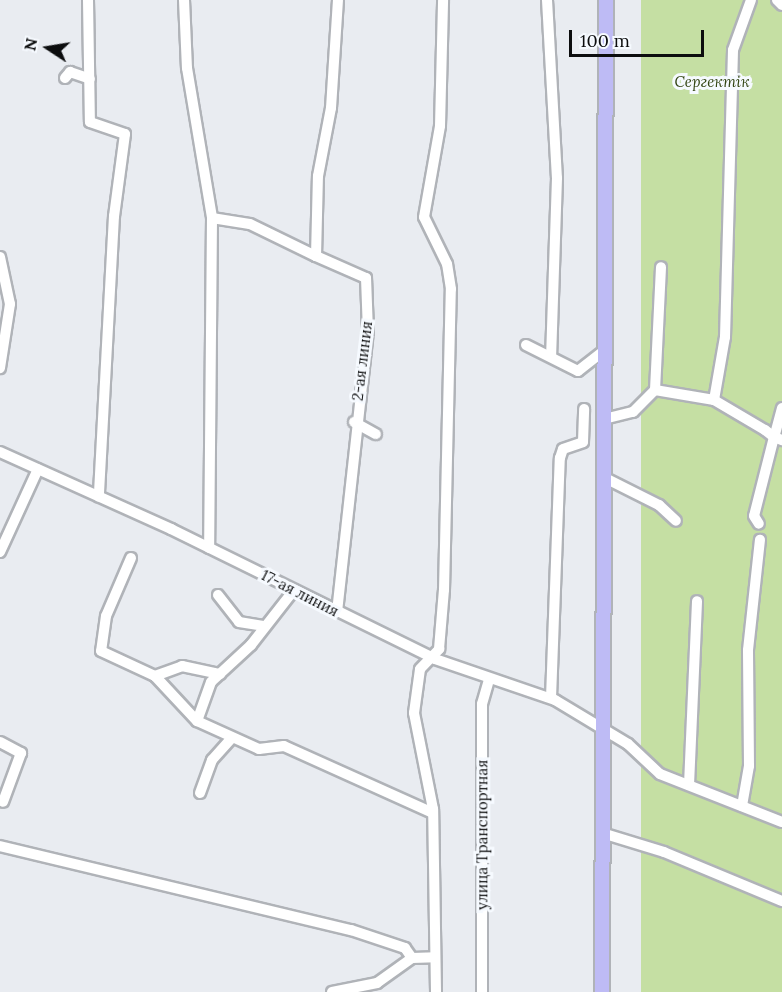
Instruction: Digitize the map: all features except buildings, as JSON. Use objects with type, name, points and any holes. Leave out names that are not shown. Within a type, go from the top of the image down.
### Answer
[{"type":"main road","points":[[602,992],[606,0]]},
{"type":"street","points":[[88,0],[91,126],[124,134],[114,216],[99,497]]},
{"type":"street","points":[[184,0],[187,68],[212,218],[209,548]]},
{"type":"street","points":[[316,256],[318,176],[331,108],[338,0]]},
{"type":"street","points":[[436,992],[433,813],[414,713],[420,669],[435,659],[444,590],[451,289],[447,264],[424,217],[440,126],[443,0]]},
{"type":"street","points":[[547,0],[556,178],[551,355]]},
{"type":"street","points":[[714,399],[725,337],[733,50],[751,0]]},
{"type":"street","points":[[777,0],[782,5]]},
{"type":"street","points":[[65,78],[70,72],[90,79]]},
{"type":"street","name":"2-ая линия","points":[[212,218],[250,224],[316,256],[358,271],[367,284],[367,348],[354,422],[337,612]]},
{"type":"street","points":[[0,257],[10,304],[0,368]]},
{"type":"street","points":[[604,418],[633,412],[655,390],[661,267]]},
{"type":"street","points":[[526,345],[551,355],[564,368],[578,371],[604,351]]},
{"type":"street","points":[[655,390],[714,399],[778,438]]},
{"type":"street","points":[[759,524],[754,516],[778,438],[782,408]]},
{"type":"street","points":[[551,698],[560,458],[563,449],[583,442],[584,409]]},
{"type":"street","points":[[354,422],[376,434]]},
{"type":"street","name":"17-ая линия","points":[[0,452],[209,548],[435,659],[551,698],[602,728],[660,774],[782,822]]},
{"type":"street","points":[[0,552],[38,469]]},
{"type":"street","points":[[603,477],[659,505],[676,521]]},
{"type":"street","points":[[742,806],[749,766],[748,650],[760,540]]},
{"type":"street","points":[[131,558],[99,642],[110,656],[155,676],[197,720],[232,738],[259,749],[284,746],[433,813]]},
{"type":"street","points":[[197,720],[204,694],[220,674],[266,627],[294,590]]},
{"type":"street","points":[[218,595],[238,622],[266,627]]},
{"type":"street","points":[[689,785],[697,602]]},
{"type":"street","points":[[155,676],[190,666],[220,674]]},
{"type":"street","name":"улица Транспортная","points":[[482,992],[482,704],[489,679]]},
{"type":"street","points":[[200,793],[212,760],[232,738]]},
{"type":"street","points":[[0,742],[21,753],[3,802]]},
{"type":"street","points":[[602,833],[664,852],[782,901]]},
{"type":"street","points":[[0,846],[351,930],[405,948],[412,958]]},
{"type":"street","points":[[332,992],[377,983],[412,958],[435,957]]},
{"type":"green space","name":"Сергектік","points":[[641,0],[782,0],[782,992],[641,992]]}]
